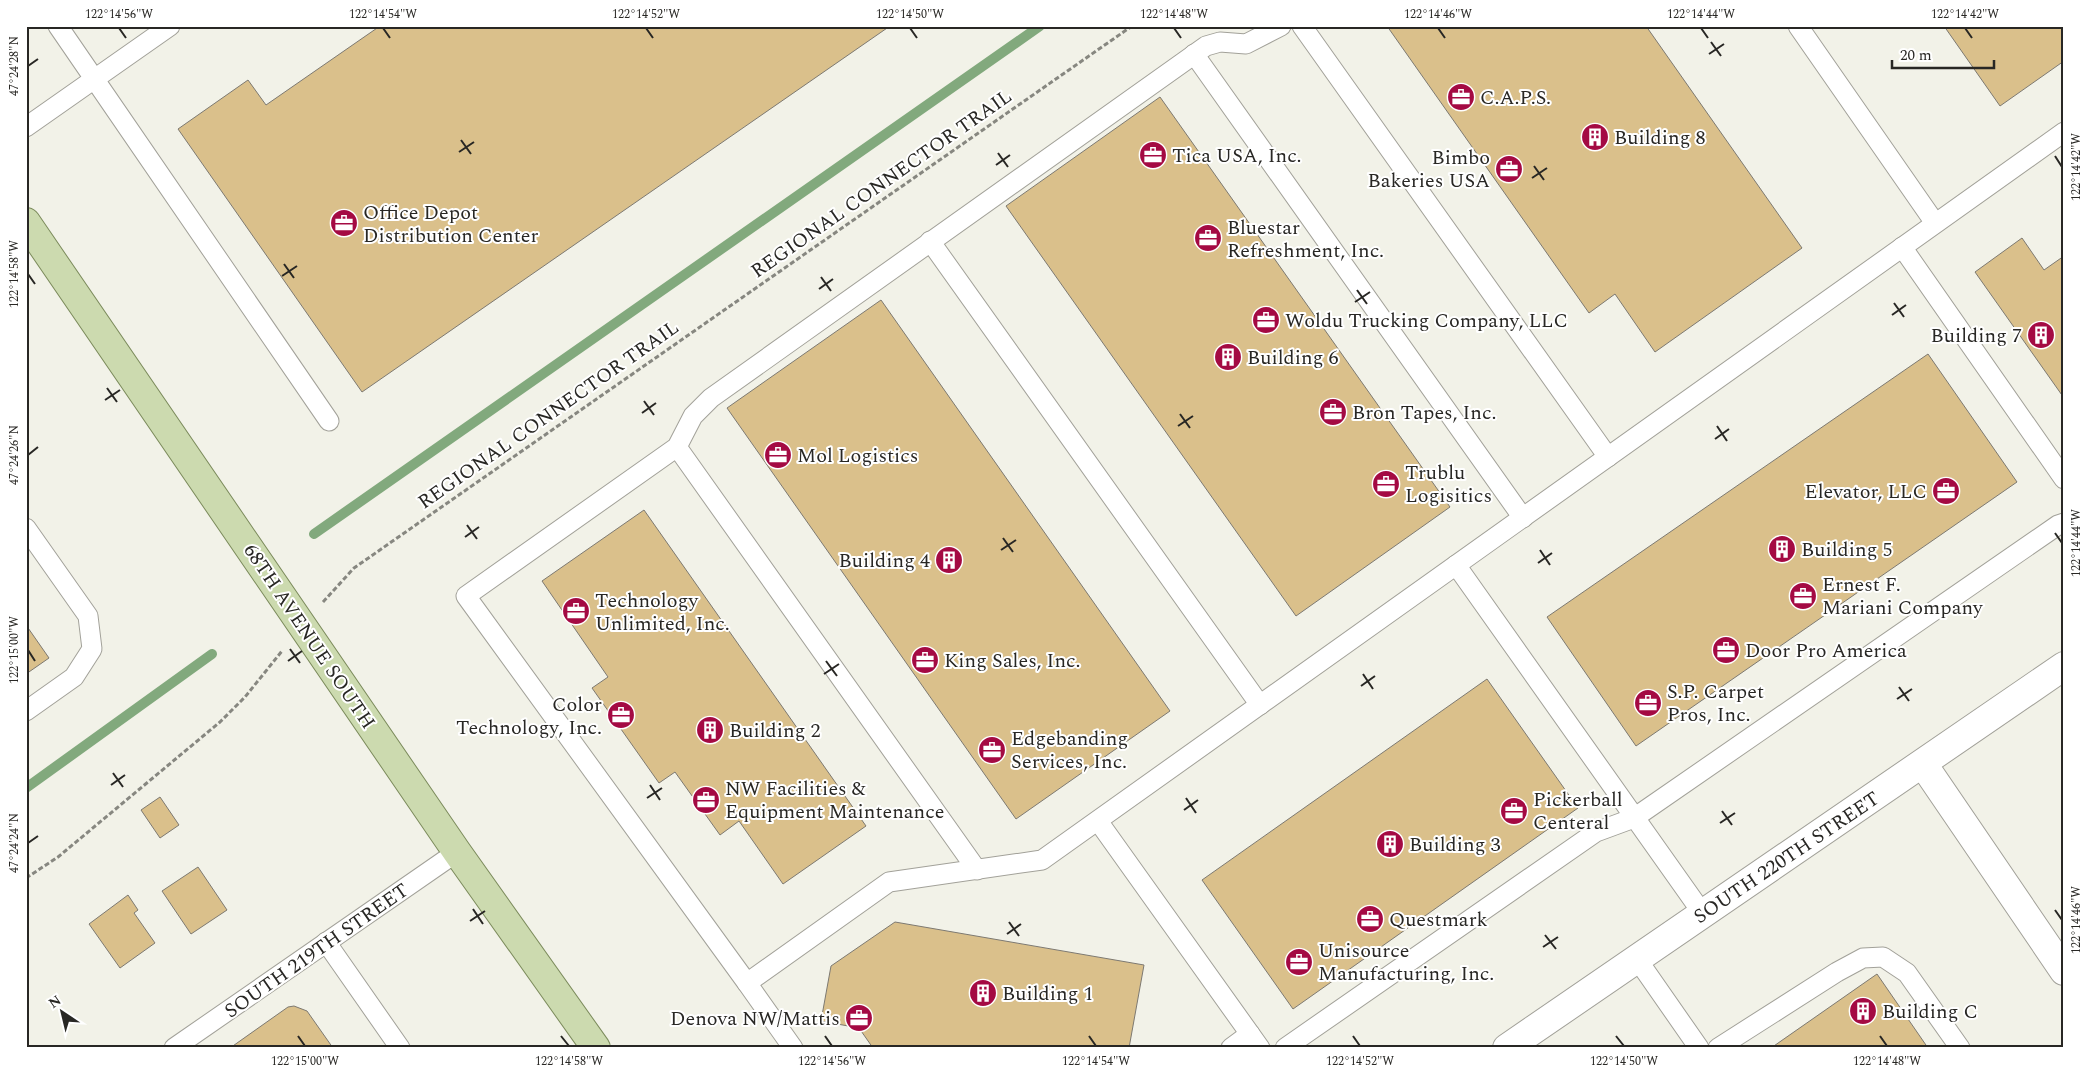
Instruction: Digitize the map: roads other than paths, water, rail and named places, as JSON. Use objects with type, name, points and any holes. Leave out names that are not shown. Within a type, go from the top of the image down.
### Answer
[{"type":"main road","name":"68TH AVENUE SOUTH","points":[[26,222],[457,852],[596,1048]]},
{"type":"street","name":"SOUTH 220TH STREET","points":[[1507,1048],[2064,666]]},
{"type":"street","points":[[1923,764],[2064,971]]},
{"type":"lane","points":[[58,26],[329,422]]},
{"type":"lane","points":[[26,127],[170,26]]},
{"type":"lane","points":[[793,1048],[466,596],[676,447],[694,416],[711,398],[1194,54],[1206,46],[1220,42],[1246,44],[1270,34],[1281,26]]},
{"type":"lane","points":[[1302,26],[1608,457]]},
{"type":"lane","points":[[1798,26],[1935,223]]},
{"type":"lane","points":[[1194,54],[1522,518]]},
{"type":"lane","points":[[747,983],[889,882],[1042,860],[2064,132]]},
{"type":"lane","points":[[930,241],[1260,705]]},
{"type":"lane","points":[[1902,247],[2064,479]]},
{"type":"lane","points":[[676,447],[977,870]]},
{"type":"lane","points":[[1285,1048],[1596,832],[1634,818],[2058,525],[2064,524]]},
{"type":"lane","points":[[26,528],[88,616],[92,649],[74,677],[26,710]]},
{"type":"lane","points":[[1456,565],[1703,914]]},
{"type":"lane","points":[[1098,821],[1255,1041],[1231,1048]]},
{"type":"lane","name":"SOUTH 219TH STREET","points":[[174,1048],[457,852]]},
{"type":"lane","points":[[326,942],[400,1048]]},
{"type":"lane","points":[[1718,1048],[1837,972],[1863,958],[1883,957],[1907,974],[1960,1048]]},
{"type":"lane","points":[[1637,959],[1699,1048]]},
{"type":"waterway","points":[[314,534],[1040,26]]},
{"type":"waterway","points":[[26,788],[212,654]]},
{"type":"place","name":"C.A.P.S.","points":[[1461,97]]},
{"type":"place","name":"Building 8","points":[[1595,137]]},
{"type":"place","name":"Tica USA, Inc.","points":[[1153,155]]},
{"type":"place","name":"Bimbo Bakeries USA","points":[[1509,169]]},
{"type":"place","name":"Office Depot Distribution Center","points":[[344,223]]},
{"type":"place","name":"Bluestar Refreshment, Inc.","points":[[1208,238]]},
{"type":"place","name":"Woldu Trucking Company, LLC","points":[[1266,320]]},
{"type":"place","name":"Building 7","points":[[2041,335]]},
{"type":"place","name":"Building 6","points":[[1228,357]]},
{"type":"place","name":"Bron Tapes, Inc.","points":[[1333,412]]},
{"type":"place","name":"Mol Logistics","points":[[778,455]]},
{"type":"place","name":"Trublu Logisitics","points":[[1386,484]]},
{"type":"place","name":"Elevator, LLC","points":[[1946,491]]},
{"type":"place","name":"Building 5","points":[[1782,549]]},
{"type":"place","name":"Building 4","points":[[949,560]]},
{"type":"place","name":"Ernest F. Mariani Company","points":[[1803,596]]},
{"type":"place","name":"Technology Unlimited, Inc.","points":[[576,611]]},
{"type":"place","name":"Door Pro America","points":[[1726,650]]},
{"type":"place","name":"King Sales, Inc.","points":[[925,660]]},
{"type":"place","name":"S.P. Carpet Pros, Inc.","points":[[1648,703]]},
{"type":"place","name":"Color Technology, Inc.","points":[[621,715]]},
{"type":"place","name":"Building 2","points":[[710,730]]},
{"type":"place","name":"Edgebanding Services, Inc.","points":[[992,750]]},
{"type":"place","name":"NW Facilities & Equipment Maintenance","points":[[706,800]]},
{"type":"place","name":"Pickerball Centeral","points":[[1514,811]]},
{"type":"place","name":"Building 3","points":[[1390,844]]},
{"type":"place","name":"Questmark","points":[[1370,919]]},
{"type":"place","name":"Unisource Manufacturing, Inc.","points":[[1299,962]]},
{"type":"place","name":"Building 1","points":[[983,993]]},
{"type":"place","name":"Building C","points":[[1863,1011]]},
{"type":"place","name":"Denova NW/Mattis","points":[[859,1018]]}]
